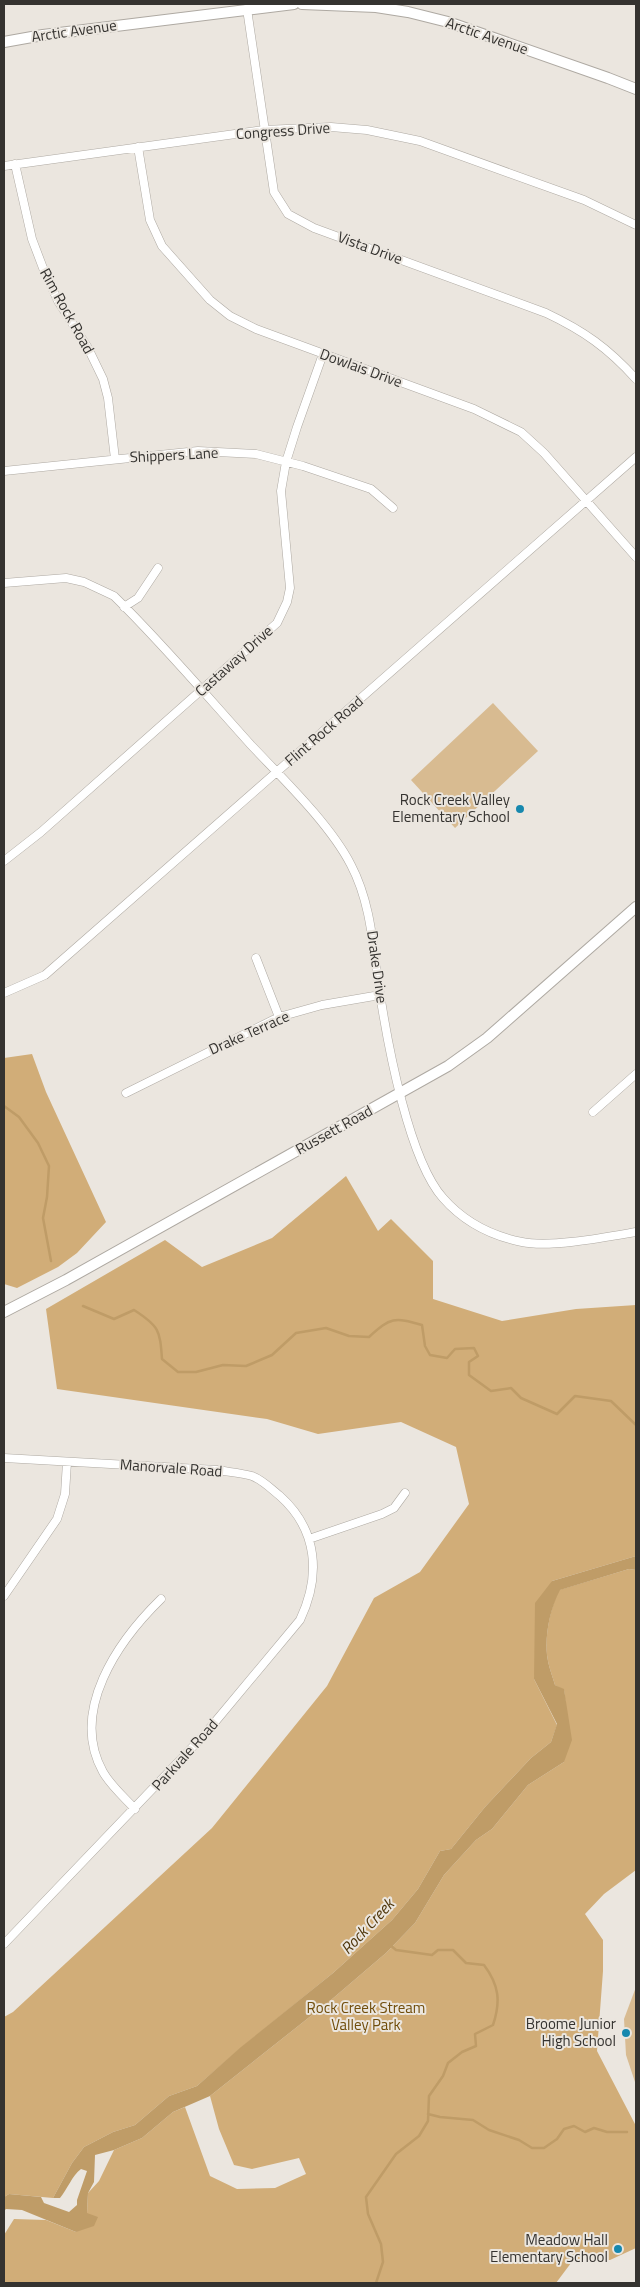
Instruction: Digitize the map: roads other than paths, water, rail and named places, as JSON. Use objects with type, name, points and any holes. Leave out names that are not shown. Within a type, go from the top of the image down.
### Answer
[{"type":"street","name":"Arctic Avenue","points":[[4,42],[43,35],[294,4]]},
{"type":"street","name":"Arctic Avenue","points":[[302,4],[376,5],[448,22],[636,89]]},
{"type":"street","name":"Vista Drive","points":[[247,9],[274,192],[288,214],[314,228],[546,313],[579,329],[615,355],[636,379]]},
{"type":"street","name":"Congress Drive","points":[[4,166],[264,130],[331,127],[367,130],[420,140],[584,200],[636,225]]},
{"type":"street","name":"Dowlais Drive","points":[[138,147],[150,220],[162,246],[210,300],[230,316],[256,329],[474,409],[521,432],[544,453],[636,557]]},
{"type":"street","name":"Rim Rock Road","points":[[15,164],[32,239],[43,268],[58,301],[88,348],[103,379],[108,398],[115,459]]},
{"type":"street","name":"Castaway Drive","points":[[4,861],[41,832],[277,623],[287,602],[290,588],[281,490],[286,462],[323,354]]},
{"type":"street","name":"Shippers Lane","points":[[4,470],[198,451],[256,454],[303,466],[371,489],[392,508]]},
{"type":"street","name":"Flint Rock Road","points":[[4,993],[45,975],[636,457]]},
{"type":"street","points":[[124,606],[138,598],[158,568]]},
{"type":"street","name":"Drake Drive","points":[[4,583],[66,578],[84,582],[114,596],[277,772],[334,837],[358,879],[369,912],[380,995],[400,1093],[428,1175],[442,1197],[458,1213],[485,1231],[524,1243],[558,1243],[636,1232]]},
{"type":"street","name":"Russett Road","points":[[4,1312],[66,1280],[448,1066],[487,1038],[636,907]]},
{"type":"street","points":[[256,958],[279,1017]]},
{"type":"street","name":"Drake Terrace","points":[[126,1093],[279,1017],[322,1005],[380,995]]},
{"type":"street","points":[[593,1112],[636,1074]]},
{"type":"street","name":"Manorvale Road","points":[[4,1458],[217,1470],[252,1476],[266,1484],[288,1503],[300,1518],[309,1539]]},
{"type":"street","points":[[4,1596],[57,1520],[65,1494],[67,1462]]},
{"type":"street","points":[[309,1539],[382,1514],[394,1508],[405,1493]]},
{"type":"street","name":"Parkvale Road","points":[[4,1944],[135,1810],[205,1734],[300,1620],[308,1603],[313,1583],[313,1564],[309,1539]]},
{"type":"street","points":[[135,1810],[108,1781],[99,1763],[91,1736],[92,1713],[99,1688],[121,1646],[140,1620],[161,1599]]},
{"type":"waterway","points":[[4,1106],[19,1117],[38,1143],[49,1166],[47,1197],[43,1218],[51,1261]]},
{"type":"waterway","points":[[83,1306],[114,1319],[134,1310],[149,1320],[159,1335],[162,1359],[178,1372],[196,1372],[223,1365],[246,1366],[272,1355],[296,1333],[326,1328],[349,1336],[369,1337],[388,1322],[393,1320],[405,1321],[422,1325],[425,1346],[430,1355],[447,1358],[455,1349],[474,1348],[478,1356],[469,1362],[469,1375],[491,1391],[511,1388],[521,1398],[557,1414],[575,1396],[611,1401],[636,1425]]},
{"type":"waterway","points":[[376,2283],[383,2262],[381,2244],[368,2214],[366,2197],[396,2154],[419,2136],[428,2121],[429,2096],[443,2076],[448,2063],[462,2052],[476,2046],[475,2034],[493,2025],[498,2001],[496,1986],[484,1965],[466,1963],[453,1950],[438,1950],[432,1955],[396,1950],[390,1945]]},
{"type":"waterway","points":[[428,2114],[473,2120],[489,2130],[519,2140],[532,2148],[544,2148],[557,2139],[564,2129],[574,2126],[585,2132],[594,2128],[607,2132],[627,2132]]},
{"type":"place","name":"Rock Creek Valley Elementary School","points":[[520,809]]},
{"type":"place","name":"Broome Junior High School","points":[[626,2033]]},
{"type":"place","name":"Meadow Hall Elementary School","points":[[618,2249]]},
{"type":"water label","name":"Rock Creek","points":[[367,1926]]},
{"type":"park label","name":"Rock Creek Stream Valley Park","points":[[366,2016]]}]
